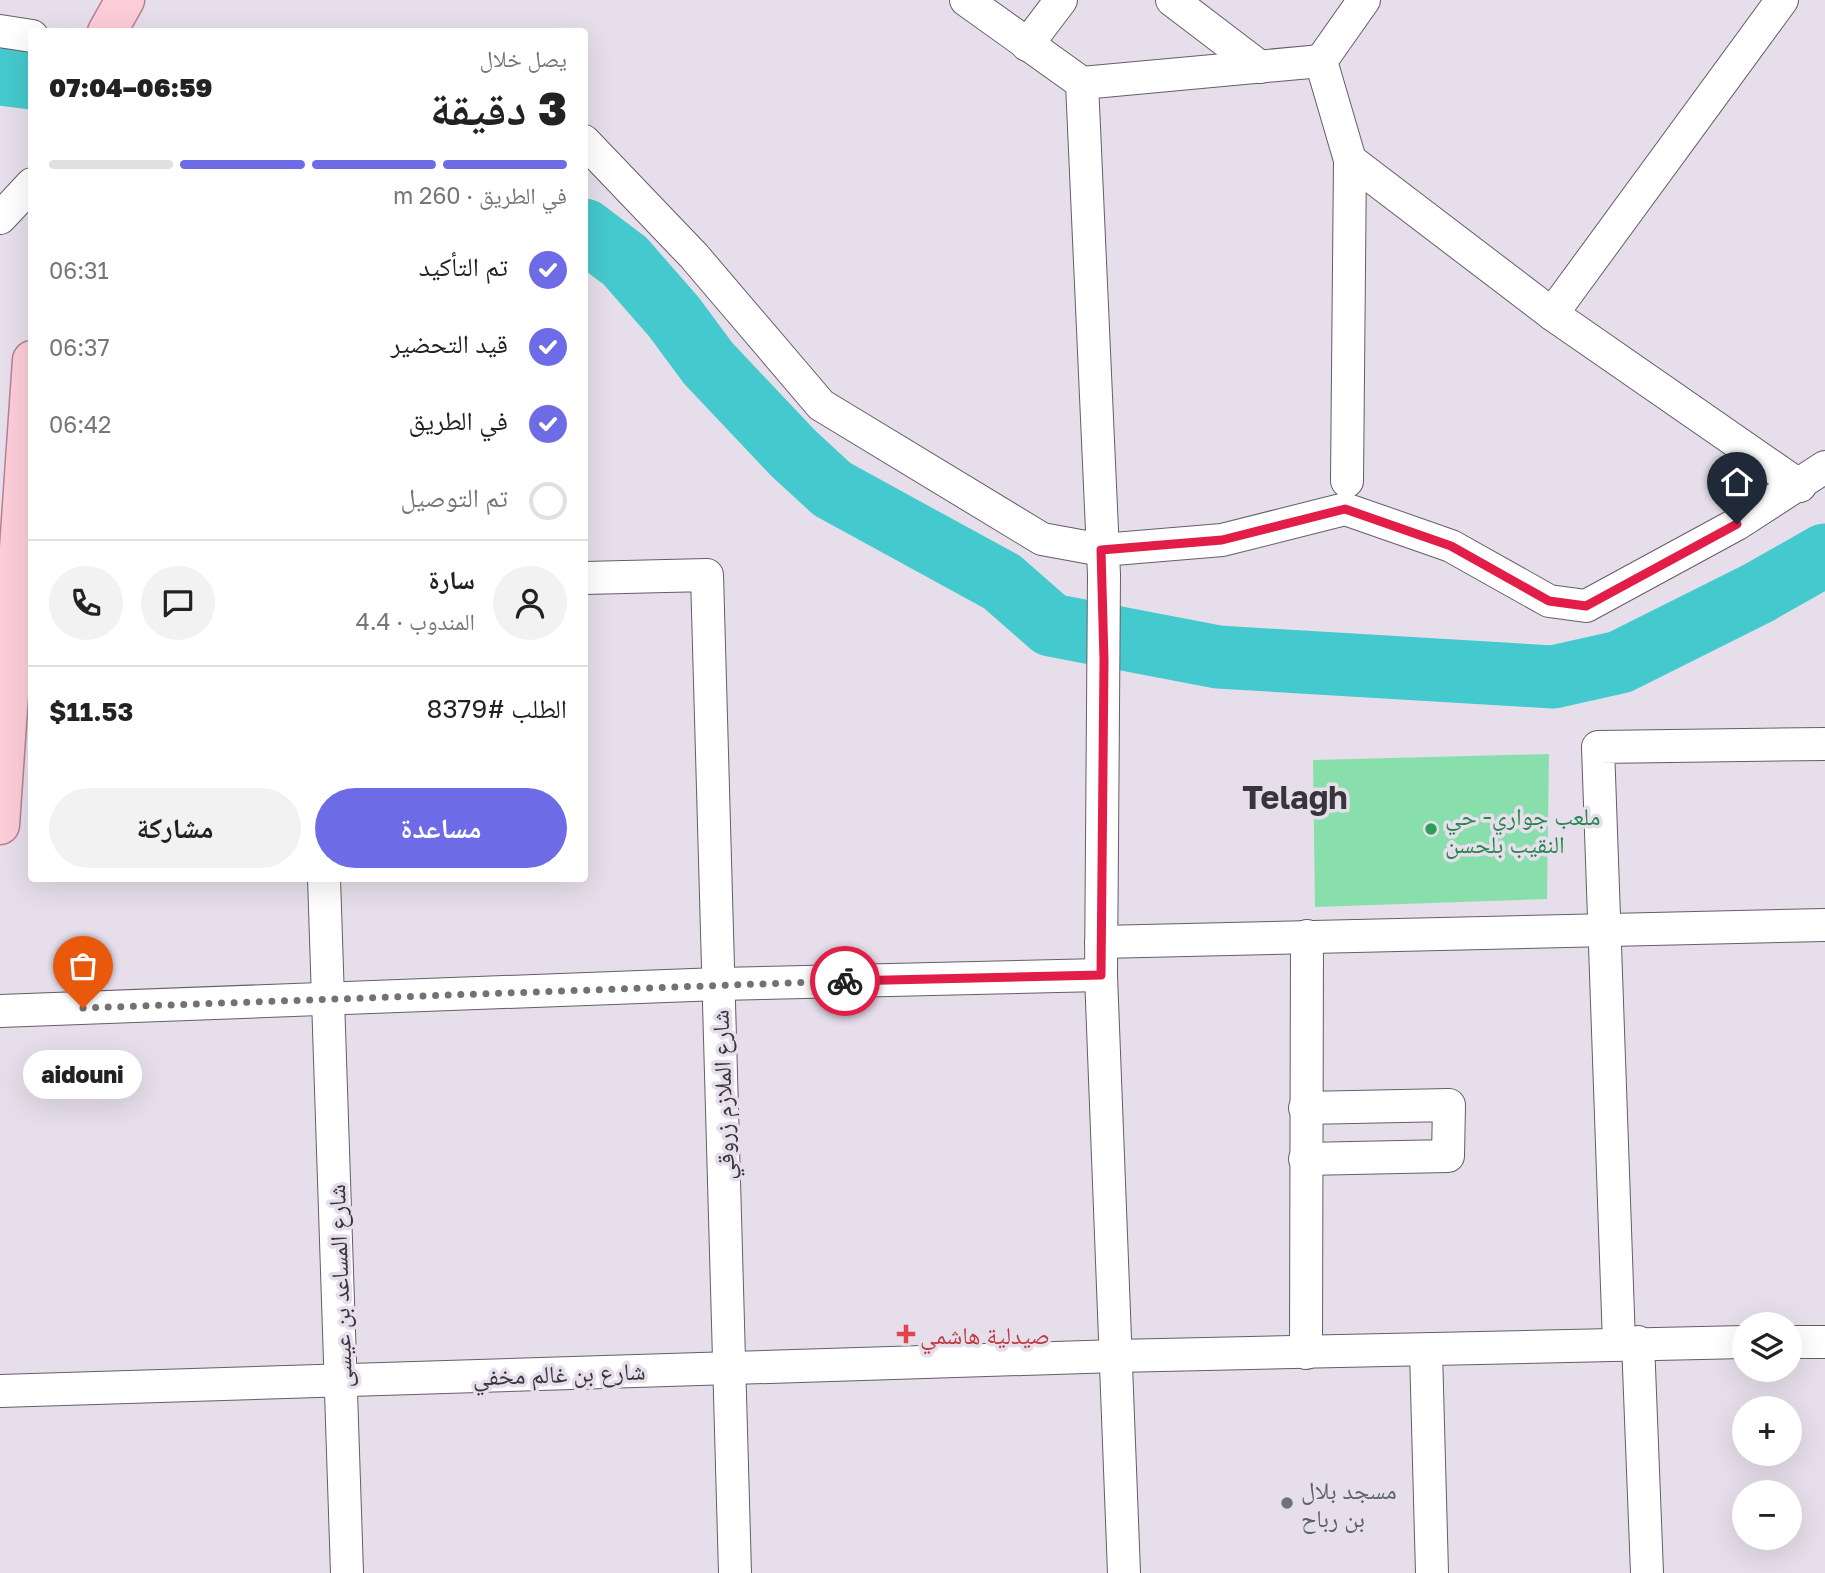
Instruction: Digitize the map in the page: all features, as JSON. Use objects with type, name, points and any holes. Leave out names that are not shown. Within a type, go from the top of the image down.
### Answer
[{"type":"main road","points":[[109,28],[125,0]]},
{"type":"main road","points":[[0,825],[7,597],[28,398]]},
{"type":"street","points":[[966,0],[1082,83],[1321,61],[1364,0]]},
{"type":"street","points":[[1027,45],[1061,0]]},
{"type":"street","points":[[1172,0],[1260,67]]},
{"type":"street","points":[[1552,314],[1782,0]]},
{"type":"street","points":[[0,31],[28,35]]},
{"type":"street","points":[[1321,61],[1350,160],[1347,481]]},
{"type":"street","points":[[1082,83],[1103,563],[1101,975],[1124,1573]]},
{"type":"street","points":[[588,145],[694,256],[821,405],[1042,539],[1103,563],[1222,540],[1345,509],[1451,546],[1549,601],[1586,606],[1800,486],[1825,467]]},
{"type":"street","points":[[1350,160],[1552,314],[1800,486]]},
{"type":"street","points":[[0,218],[28,188]]},
{"type":"street","name":"شارع الملازم زروقي","points":[[588,578],[707,575],[735,1573]]},
{"type":"street","points":[[1640,1573],[1647,1573],[1628,1343],[1603,932],[1598,747],[1825,744]]},
{"type":"street","name":"شارع المساعد بن عيسى","points":[[324,882],[347,1573]]},
{"type":"street","points":[[1101,942],[1825,925]]},
{"type":"street","points":[[1306,1353],[1307,936]]},
{"type":"street","points":[[0,1011],[719,984],[1101,975]]},
{"type":"street","points":[[1305,1108],[1449,1105],[1448,1156],[1305,1159]]},
{"type":"street","name":"شارع بن غالم مخفي","points":[[0,1391],[1117,1356],[1732,1342]]},
{"type":"street","points":[[1802,1342],[1825,1342]]},
{"type":"street","points":[[1426,1351],[1432,1573]]},
{"type":"green space","name":"ملعب جواري- حي النقيب بلحسن","points":[[1549,754],[1547,899],[1315,907],[1313,760]]},
{"type":"waterway","points":[[0,74],[28,78]]},
{"type":"waterway","points":[[588,233],[625,261],[674,317],[708,363],[793,453],[832,489],[1002,582],[1051,625],[1218,657],[1553,677],[1620,662],[1758,593],[1825,555]]},
{"type":"way so far","points":[[83,1008],[845,981]]},
{"type":"place","name":"ملعب جواري- حي النقيب بلحسن","points":[[1431,829]]},
{"type":"place","name":"aidouni","points":[[83,1008]]},
{"type":"place","name":"صيدلية هاشمي","points":[[906,1334]]},
{"type":"place","name":"مسجد بلال بن رباح","points":[[1287,1503]]},
{"type":"district","name":"Telagh","points":[[1295,797]]},
{"type":"route","points":[[845,981],[1101,975],[1104,660],[1104,575],[1101,550],[1222,540],[1345,509],[1451,546],[1549,601],[1586,606],[1737,524]]}]
